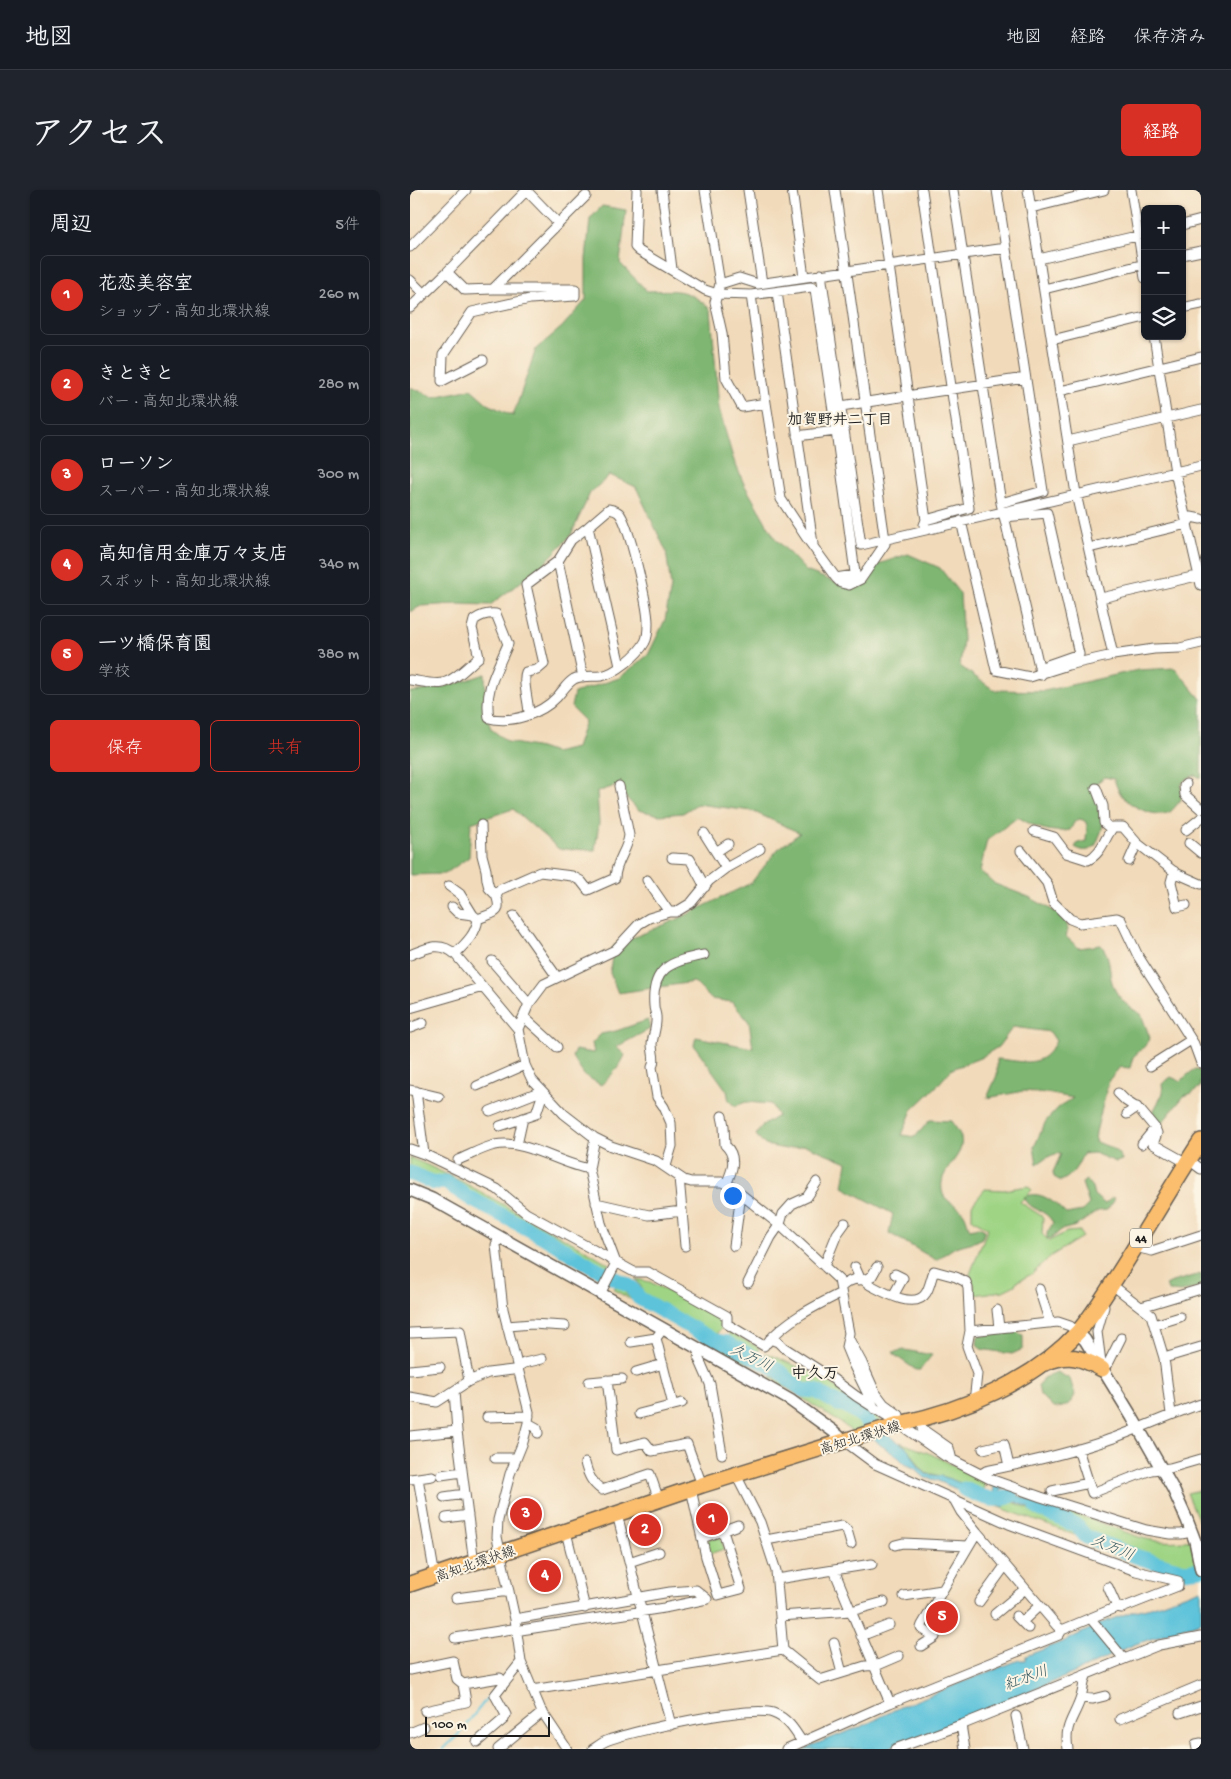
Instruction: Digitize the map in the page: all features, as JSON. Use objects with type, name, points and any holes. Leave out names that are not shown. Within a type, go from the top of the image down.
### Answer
[{"type":"main road","name":"高知北環状線","points":[[410,1584],[696,1487],[847,1440],[896,1422],[920,1420],[974,1402],[1006,1387],[1037,1366],[1078,1332],[1192,1164],[1201,1141]]},
{"type":"main road","points":[[1037,1366],[1061,1358],[1073,1357],[1081,1358],[1102,1369]]},
{"type":"street","points":[[410,247],[466,190]]},
{"type":"street","points":[[410,308],[526,190],[558,223]]},
{"type":"street","points":[[637,190],[635,247],[705,290],[717,294],[751,295],[811,287],[815,289],[855,573],[854,575],[836,578]]},
{"type":"street","points":[[662,190],[672,269]]},
{"type":"street","points":[[705,190],[720,284],[715,302],[722,333],[726,378],[742,407],[766,403]]},
{"type":"street","points":[[748,190],[762,283]]},
{"type":"street","points":[[792,190],[804,277]]},
{"type":"street","points":[[751,295],[781,499],[836,578],[846,585],[858,582],[885,540],[835,190]]},
{"type":"street","points":[[878,190],[926,520],[924,530]]},
{"type":"street","points":[[922,190],[968,508],[926,520]]},
{"type":"street","points":[[953,190],[1003,510],[1040,671]]},
{"type":"street","points":[[997,190],[1043,491],[1003,510]]},
{"type":"street","points":[[1028,190],[1076,494],[1113,655]]},
{"type":"street","points":[[1031,208],[1104,190]]},
{"type":"street","points":[[1039,259],[1141,235],[1131,190]]},
{"type":"street","points":[[493,289],[586,196]]},
{"type":"street","points":[[1186,224],[1201,220]]},
{"type":"street","points":[[720,284],[739,278],[762,283],[1005,248]]},
{"type":"street","points":[[1186,254],[1201,251]]},
{"type":"street","points":[[1044,289],[1141,265]]},
{"type":"street","points":[[447,272],[465,290],[575,289],[575,296],[530,299],[472,312],[443,354],[442,381],[483,360]]},
{"type":"street","points":[[821,274],[861,545],[1003,510],[1201,466]]},
{"type":"street","points":[[410,280],[424,294]]},
{"type":"street","points":[[777,292],[813,546]]},
{"type":"street","points":[[1186,307],[1201,304]]},
{"type":"street","points":[[1052,340],[1141,318]]},
{"type":"street","points":[[1101,598],[1200,579],[1176,472],[1155,340]]},
{"type":"street","points":[[1060,391],[1201,357]]},
{"type":"street","points":[[841,406],[1025,378]]},
{"type":"street","points":[[1068,442],[1201,410]]},
{"type":"street","points":[[797,436],[836,431]]},
{"type":"street","points":[[410,680],[443,683],[479,657],[472,628],[474,620],[479,616],[489,613],[496,614],[508,644],[488,691],[487,705],[489,718],[509,720],[530,714],[544,709],[575,678],[609,674],[630,660],[646,640],[648,623],[628,528],[619,513],[614,510],[609,509],[570,540],[558,561],[526,585],[544,664],[537,670],[526,672],[524,676],[530,714]]},
{"type":"street","points":[[961,521],[996,670],[1030,678],[1040,671],[1079,654],[1047,512],[1003,510]]},
{"type":"street","points":[[1089,548],[1187,524],[1191,517],[1201,519]]},
{"type":"street","points":[[588,527],[620,666]]},
{"type":"street","points":[[558,561],[583,677]]},
{"type":"street","points":[[1040,671],[1113,655],[1201,644]]},
{"type":"street","points":[[1186,784],[1184,786],[1185,795],[1201,809]]},
{"type":"street","points":[[496,895],[501,889],[540,872],[572,876],[581,880],[588,890],[615,878],[615,870],[629,840],[619,786]]},
{"type":"street","points":[[1096,788],[1102,806],[1104,823],[1111,829]]},
{"type":"street","points":[[1186,830],[1201,818]]},
{"type":"street","points":[[452,908],[458,913],[476,916],[494,914],[498,910],[499,904],[496,895],[489,888],[487,880],[482,855],[480,825]]},
{"type":"street","points":[[1034,831],[1054,837],[1064,852],[1088,860],[1096,856],[1113,827],[1123,827],[1137,843],[1174,871],[1201,884]]},
{"type":"street","points":[[704,833],[726,868]]},
{"type":"street","points":[[1129,861],[1137,843]]},
{"type":"street","points":[[1189,843],[1201,853]]},
{"type":"street","points":[[716,852],[728,844]]},
{"type":"street","points":[[518,1029],[529,1004],[544,984],[615,950],[639,924],[648,918],[676,912],[691,903],[709,880],[760,849]]},
{"type":"street","points":[[1021,851],[1047,883],[1053,902],[1070,919],[1080,923],[1118,918],[1121,920],[1138,956],[1191,1040],[1201,1063]]},
{"type":"street","points":[[672,858],[690,859],[705,887]]},
{"type":"street","points":[[1174,871],[1171,882],[1177,907],[1186,905]]},
{"type":"street","points":[[647,880],[669,912]]},
{"type":"street","points":[[449,886],[460,894],[476,916],[477,926],[472,936],[456,954]]},
{"type":"street","points":[[514,916],[557,977]]},
{"type":"street","points":[[410,955],[428,948],[440,946],[448,948],[456,954],[518,1029],[525,1065],[532,1080],[564,1114],[595,1138],[611,1146],[656,1161],[680,1177],[692,1182],[722,1182],[726,1184],[780,1224],[839,1280],[849,1332],[849,1340],[846,1347],[875,1409]]},
{"type":"street","points":[[666,1166],[671,1151],[672,1133],[669,1116],[657,1097],[652,1067],[654,1063],[652,1046],[657,1018],[654,1008],[654,983],[664,970],[675,962],[704,955]]},
{"type":"street","points":[[492,961],[529,1004]]},
{"type":"street","points":[[410,1008],[483,987]]},
{"type":"street","points":[[524,1017],[557,1047]]},
{"type":"street","points":[[410,1028],[423,1023]]},
{"type":"street","points":[[1150,1066],[1191,1040]]},
{"type":"street","points":[[477,1086],[525,1065]]},
{"type":"street","points":[[424,1154],[413,1091],[439,1096]]},
{"type":"street","points":[[490,1111],[542,1092]]},
{"type":"street","points":[[500,1126],[536,1114],[542,1092]]},
{"type":"street","points":[[1118,1094],[1137,1107],[1155,1128],[1157,1133],[1153,1144],[1192,1164]]},
{"type":"street","points":[[1127,1114],[1137,1107]]},
{"type":"street","points":[[722,1116],[724,1145],[733,1156],[726,1184]]},
{"type":"street","points":[[517,1145],[523,1118]]},
{"type":"street","points":[[1142,1144],[1155,1128]]},
{"type":"street","points":[[595,1138],[589,1169],[601,1223],[615,1265],[601,1291]]},
{"type":"street","points":[[458,1160],[492,1146],[511,1144],[589,1169]]},
{"type":"street","points":[[410,1149],[497,1189],[526,1213],[615,1265],[634,1272],[648,1272],[727,1316],[727,1324],[765,1345],[778,1342],[952,1460],[990,1479],[1040,1497],[1146,1530],[1176,1534],[1192,1533]]},
{"type":"street","points":[[680,1177],[685,1246]]},
{"type":"street","points":[[748,1283],[771,1237],[780,1224],[783,1214],[789,1207],[807,1197],[817,1182]]},
{"type":"street","points":[[410,1190],[601,1291],[659,1333],[700,1350],[790,1400],[847,1440],[875,1464],[955,1501],[1081,1552],[1136,1571],[1178,1581],[1178,1586],[1174,1588],[1122,1608],[1117,1607],[1093,1621],[1062,1630],[1058,1635],[890,1703],[786,1749]]},
{"type":"street","points":[[734,1246],[741,1194]]},
{"type":"street","points":[[596,1203],[649,1215],[682,1211]]},
{"type":"street","points":[[824,1266],[837,1234],[845,1224]]},
{"type":"street","points":[[1135,1247],[1152,1251],[1201,1235]]},
{"type":"street","points":[[499,1238],[496,1245],[502,1304],[518,1366],[528,1420],[498,1520],[497,1530],[500,1554],[515,1618],[521,1662],[532,1690],[564,1748]]},
{"type":"street","points":[[855,1267],[861,1280],[893,1296],[908,1301],[926,1294],[934,1271],[966,1282],[968,1288],[970,1331],[967,1339],[968,1352],[977,1374],[974,1402]]},
{"type":"street","points":[[765,1345],[808,1311],[841,1290],[848,1282],[872,1276],[877,1267]]},
{"type":"street","points":[[893,1296],[903,1278],[895,1274]]},
{"type":"street","points":[[1102,1369],[1098,1348],[1098,1326],[1112,1284],[1151,1315],[1164,1358],[1171,1414]]},
{"type":"street","points":[[1039,1289],[1050,1323]]},
{"type":"street","points":[[1141,1308],[1201,1289]]},
{"type":"street","points":[[997,1310],[999,1328]]},
{"type":"street","points":[[1154,1324],[1180,1317]]},
{"type":"street","points":[[970,1331],[1058,1322],[1070,1326],[1078,1332],[1162,1469],[1182,1508],[1192,1533],[1201,1570]]},
{"type":"street","points":[[507,1326],[532,1324],[565,1326]]},
{"type":"street","points":[[410,1333],[460,1331],[469,1381]]},
{"type":"street","points":[[630,1342],[659,1333]]},
{"type":"street","points":[[639,1414],[678,1404],[663,1364],[659,1333]]},
{"type":"street","points":[[1102,1369],[1109,1362],[1121,1338]]},
{"type":"street","points":[[849,1340],[875,1392],[896,1422]]},
{"type":"street","points":[[1164,1358],[1201,1347]]},
{"type":"street","points":[[700,1350],[699,1359],[710,1384],[722,1454]]},
{"type":"street","points":[[410,1397],[438,1402],[469,1381],[488,1373],[512,1370],[518,1366],[542,1359]]},
{"type":"street","points":[[636,1372],[663,1364]]},
{"type":"street","points":[[410,1370],[440,1367]]},
{"type":"street","points":[[589,1382],[622,1379]]},
{"type":"street","points":[[607,1380],[616,1450],[645,1442],[652,1452],[687,1444],[696,1487],[702,1538],[718,1595],[741,1589],[723,1531]]},
{"type":"street","points":[[454,1391],[457,1431],[474,1563]]},
{"type":"street","points":[[982,1474],[1078,1449],[1201,1404]]},
{"type":"street","points":[[488,1417],[528,1420],[538,1433]]},
{"type":"street","points":[[922,1430],[949,1448],[952,1460]]},
{"type":"street","points":[[410,1436],[457,1431]]},
{"type":"street","points":[[984,1449],[1004,1444],[1009,1466]]},
{"type":"street","points":[[1078,1449],[1092,1492],[1150,1470],[1170,1468],[1201,1459]]},
{"type":"street","points":[[495,1458],[516,1458]]},
{"type":"street","points":[[585,1463],[588,1474],[594,1484],[602,1490],[650,1474],[659,1500]]},
{"type":"street","points":[[435,1576],[414,1479],[462,1472]]},
{"type":"street","points":[[736,1476],[760,1522],[770,1549],[777,1579],[783,1650],[820,1680],[865,1666],[873,1666],[899,1656]]},
{"type":"street","points":[[1052,1491],[1089,1482]]},
{"type":"street","points":[[444,1496],[465,1494]]},
{"type":"street","points":[[955,1501],[976,1532],[1062,1630]]},
{"type":"street","points":[[617,1514],[671,1725]]},
{"type":"street","points":[[446,1518],[468,1515]]},
{"type":"street","points":[[702,1538],[738,1526]]},
{"type":"street","points":[[766,1540],[842,1526],[846,1530],[851,1544]]},
{"type":"street","points":[[566,1532],[585,1608]]},
{"type":"street","points":[[921,1646],[934,1637],[921,1628],[922,1625],[976,1532]]},
{"type":"street","points":[[895,1545],[903,1543],[968,1546]]},
{"type":"street","points":[[629,1562],[659,1552]]},
{"type":"street","points":[[777,1579],[872,1564]]},
{"type":"street","points":[[979,1602],[1005,1566]]},
{"type":"street","points":[[834,1570],[890,1703]]},
{"type":"street","points":[[1108,1587],[1117,1607]]},
{"type":"street","points":[[995,1614],[1025,1589]]},
{"type":"street","points":[[456,1598],[509,1590]]},
{"type":"street","points":[[455,1638],[671,1607],[707,1599],[696,1590],[670,1592],[585,1608],[515,1618]]},
{"type":"street","points":[[904,1596],[942,1590]]},
{"type":"street","points":[[780,1616],[851,1611],[884,1602]]},
{"type":"street","points":[[1022,1622],[1039,1606]]},
{"type":"street","points":[[1093,1621],[1121,1656]]},
{"type":"street","points":[[861,1636],[889,1625]]},
{"type":"street","points":[[894,1749],[961,1725],[1068,1681],[1086,1676],[1121,1656],[1159,1645],[1201,1637]]},
{"type":"street","points":[[834,1643],[842,1673]]},
{"type":"street","points":[[532,1690],[783,1650]]},
{"type":"street","points":[[410,1670],[453,1661],[457,1679],[462,1684],[466,1702],[425,1711]]},
{"type":"street","points":[[477,1742],[510,1712],[495,1695],[521,1662]]},
{"type":"street","points":[[1068,1749],[1067,1731],[1081,1698],[1086,1676]]},
{"type":"street","points":[[462,1684],[500,1678]]},
{"type":"street","points":[[1120,1719],[1201,1685]]},
{"type":"street","points":[[1081,1698],[1094,1700],[1105,1696]]},
{"type":"street","points":[[1180,1713],[1201,1706]]},
{"type":"street","points":[[593,1749],[606,1741],[631,1733],[730,1713],[758,1710],[771,1712],[784,1718],[795,1730],[802,1742]]},
{"type":"street","points":[[498,1749],[543,1712]]},
{"type":"street","points":[[1016,1716],[1023,1749]]},
{"type":"street","points":[[961,1725],[965,1749]]},
{"type":"street","points":[[410,1734],[424,1727]]},
{"type":"street","points":[[1197,1749],[1196,1744],[1201,1743]]},
{"type":"green space","points":[[602,206],[626,210],[620,263],[647,291],[666,290],[689,294],[711,310],[719,409],[733,458],[744,484],[775,538],[806,571],[845,586],[879,564],[908,554],[940,568],[960,594],[963,640],[960,666],[994,690],[1044,691],[1138,670],[1175,668],[1201,699],[1201,778],[1195,775],[1186,779],[1181,787],[1181,800],[1170,812],[1164,814],[1151,813],[1132,805],[1118,790],[1114,779],[1105,777],[1095,784],[1096,797],[1103,822],[1098,841],[1092,849],[1084,850],[1075,847],[1078,843],[1086,841],[1087,825],[1085,821],[1080,819],[1075,821],[1070,830],[1056,831],[1036,827],[1018,817],[987,840],[980,871],[995,884],[1029,897],[1054,911],[1066,921],[1068,930],[1065,936],[1079,948],[1101,945],[1108,957],[1115,991],[1126,1004],[1141,1014],[1150,1038],[1145,1046],[1133,1057],[1130,1068],[1120,1067],[1109,1080],[1096,1132],[1095,1142],[1115,1150],[1122,1160],[1116,1162],[1094,1153],[1083,1154],[1072,1173],[1061,1181],[1054,1177],[1053,1172],[1061,1154],[1052,1155],[1037,1164],[1034,1147],[1046,1121],[1058,1108],[1073,1098],[1024,1091],[987,1098],[997,1075],[997,1059],[1024,1062],[1038,1060],[1050,1050],[1056,1041],[1050,1032],[1013,1027],[998,1047],[980,1058],[952,1069],[912,1110],[902,1135],[915,1137],[930,1120],[951,1121],[958,1131],[961,1145],[959,1152],[943,1178],[943,1194],[963,1212],[970,1229],[979,1227],[985,1230],[982,1238],[955,1247],[936,1260],[889,1233],[893,1214],[843,1187],[847,1162],[805,1145],[786,1149],[765,1145],[756,1135],[762,1126],[778,1116],[771,1104],[746,1102],[735,1106],[729,1101],[727,1091],[694,1045],[696,1037],[753,1048],[749,1022],[732,1002],[711,999],[694,982],[618,993],[610,973],[613,946],[678,919],[751,883],[778,849],[800,833],[752,811],[697,804],[683,813],[660,815],[638,810],[615,786],[597,792],[599,823],[595,850],[559,849],[513,809],[471,823],[469,857],[445,874],[410,875],[410,692],[448,686],[485,674],[486,713],[491,729],[508,742],[540,748],[554,753],[576,748],[585,721],[571,707],[574,693],[619,678],[648,655],[665,620],[671,587],[666,551],[636,487],[610,475],[590,493],[571,535],[542,566],[490,605],[421,606],[410,612],[410,387],[434,397],[471,389],[488,404],[513,416],[536,349],[562,327],[586,300],[586,259],[590,219]]},
{"type":"green space","points":[[648,1020],[650,1029],[616,1047],[625,1055],[615,1071],[601,1085],[584,1075],[572,1057],[575,1050],[594,1053],[592,1043],[601,1034]]},
{"type":"green space","points":[[1195,1069],[1201,1072],[1200,1087],[1184,1096],[1161,1124],[1156,1120],[1153,1112],[1163,1093],[1162,1084],[1171,1077],[1180,1081]]},
{"type":"green space","points":[[410,1158],[461,1181],[591,1253],[609,1264],[607,1269],[599,1264],[593,1264],[541,1230],[507,1214],[495,1205],[440,1177],[441,1180],[432,1179],[410,1168]]},
{"type":"green space","points":[[1086,1180],[1092,1187],[1094,1195],[1105,1204],[1113,1197],[1114,1201],[1107,1210],[1098,1211],[1076,1226],[1061,1230],[1052,1238],[1047,1239],[1047,1233],[1053,1223],[1050,1218],[1030,1205],[1024,1197],[1036,1195],[1047,1198],[1066,1214],[1082,1211],[1089,1204],[1082,1183]]},
{"type":"green space","points":[[1028,1186],[1032,1190],[1020,1202],[1043,1217],[1042,1234],[1049,1241],[1067,1232],[1080,1231],[1082,1237],[1051,1256],[1032,1274],[1016,1282],[1015,1285],[1003,1291],[974,1295],[974,1285],[970,1274],[988,1228],[972,1219],[972,1205],[985,1189],[1004,1190]]},
{"type":"green space","points":[[1201,1274],[1201,1287],[1181,1292],[1168,1291],[1166,1285]]},
{"type":"green space","points":[[636,1279],[650,1282],[717,1317],[722,1321],[721,1329],[718,1332],[720,1338],[714,1337],[644,1297]]},
{"type":"green space","points":[[615,1287],[624,1290],[627,1295],[715,1343],[738,1353],[751,1362],[750,1364],[741,1361],[614,1290]]},
{"type":"green space","points":[[728,1331],[759,1348],[758,1351],[748,1350],[732,1342]]},
{"type":"green space","points":[[1016,1332],[1023,1335],[1023,1349],[1012,1354],[981,1349],[977,1344],[978,1336]]},
{"type":"green space","points":[[905,1350],[932,1355],[920,1370],[916,1370],[893,1352]]},
{"type":"green space","points":[[766,1353],[824,1378],[881,1420],[877,1422],[870,1419],[845,1403],[839,1402],[817,1389],[804,1387],[777,1364],[767,1360],[764,1356]]},
{"type":"green space","points":[[1057,1372],[1070,1379],[1075,1395],[1067,1405],[1053,1408],[1040,1395],[1038,1386],[1043,1378]]},
{"type":"green space","points":[[772,1376],[803,1394],[817,1394],[846,1411],[845,1408],[847,1408],[859,1416],[865,1423],[864,1430],[853,1433],[844,1425],[771,1378]]},
{"type":"green space","points":[[900,1442],[931,1454],[985,1481],[983,1491],[933,1474],[927,1474],[909,1450]]},
{"type":"green space","points":[[1201,1490],[1201,1526],[1187,1493]]},
{"type":"green space","points":[[1009,1500],[1050,1518],[1066,1522],[1088,1540],[993,1505],[993,1503],[1002,1507]]},
{"type":"green space","points":[[1071,1513],[1149,1540],[1172,1542],[1201,1539],[1201,1566],[1180,1567],[1092,1536],[1082,1528],[1058,1516],[1061,1514],[1070,1515]]},
{"type":"green space","points":[[718,1536],[721,1538],[724,1549],[709,1554],[707,1544],[709,1539]]},
{"type":"water","points":[[862,1415],[875,1421],[893,1439],[906,1447],[926,1474],[942,1476],[984,1492],[983,1501],[936,1480],[925,1478],[914,1468],[905,1464],[879,1444],[866,1429],[866,1423]]},
{"type":"water","points":[[993,1485],[1004,1489],[1000,1490],[999,1494],[1007,1495],[1009,1492],[1067,1513],[1051,1517],[1010,1499],[1005,1502],[1004,1507],[991,1504],[994,1494]]},
{"type":"water","name":"紅水川","points":[[1201,1589],[1201,1622],[1133,1645],[1074,1673],[951,1725],[884,1749],[803,1749],[857,1729],[900,1707],[1019,1660],[1025,1660],[1026,1656],[1067,1640],[1104,1622]]},
{"type":"waterway","name":"久万川","points":[[410,1173],[434,1183],[445,1182],[471,1199],[542,1236],[631,1287],[639,1298],[715,1341],[727,1343],[781,1372],[803,1390],[816,1391],[838,1404],[845,1405],[862,1416],[876,1432]]},
{"type":"waterway","name":"久万川","points":[[964,1489],[993,1499],[1011,1496]]},
{"type":"waterway","name":"久万川","points":[[1037,1508],[1077,1526],[1086,1537],[1138,1557],[1184,1571],[1201,1569]]},
{"type":"waterway","points":[[443,1749],[458,1735],[493,1691]]},
{"type":"place","name":"ローソン","points":[[526,1514]]},
{"type":"place","name":"花恋美容室","points":[[712,1519]]},
{"type":"place","name":"きときと","points":[[645,1530]]},
{"type":"place","name":"高知信用金庫万々支店","points":[[545,1576]]},
{"type":"place","name":"一ツ橋保育園","points":[[942,1617]]},
{"type":"district","name":"加賀野井二丁目","points":[[840,419]]},
{"type":"district","name":"中久万","points":[[815,1372]]}]
